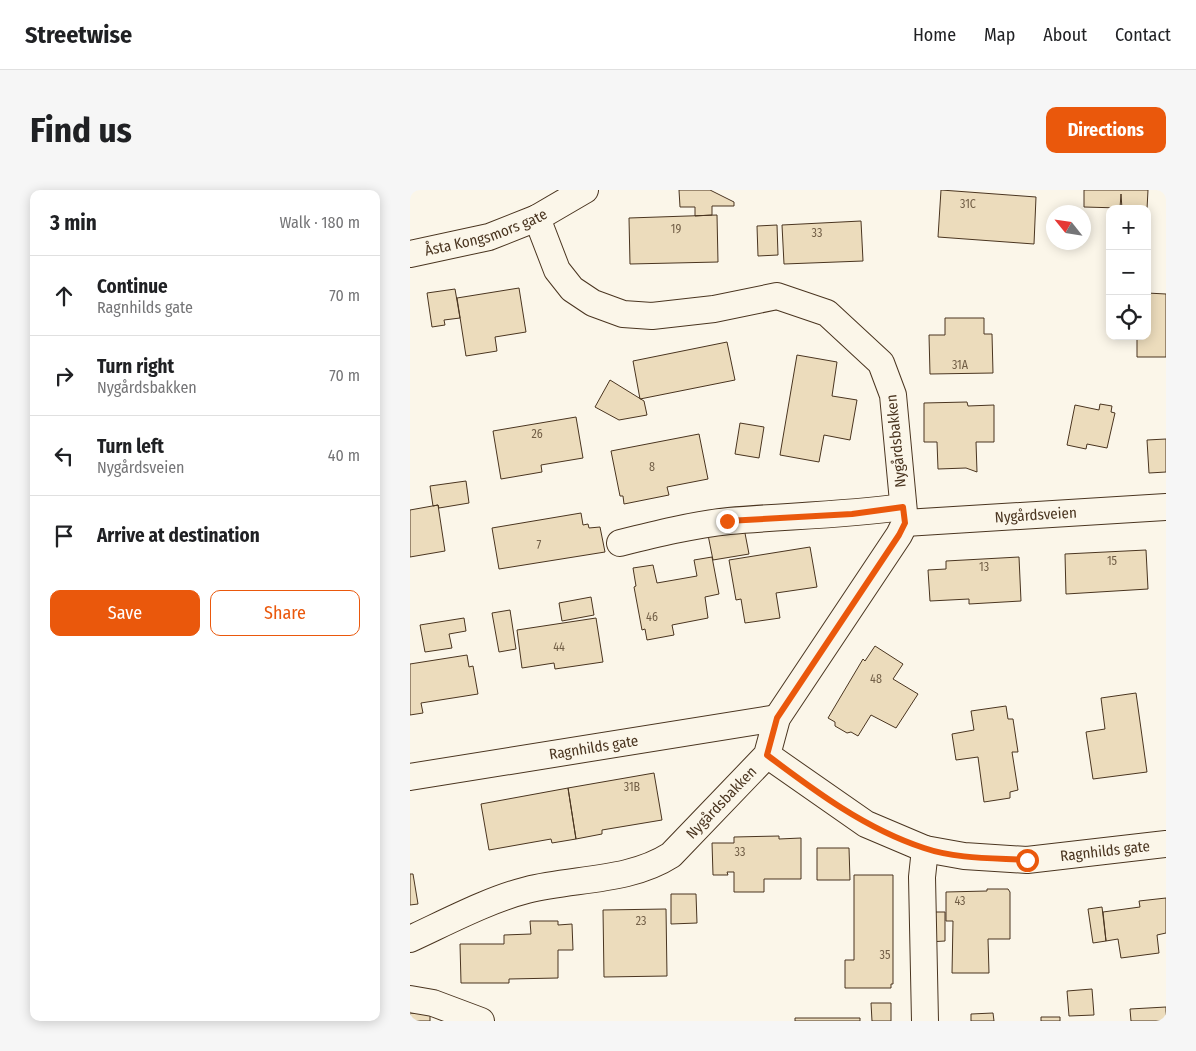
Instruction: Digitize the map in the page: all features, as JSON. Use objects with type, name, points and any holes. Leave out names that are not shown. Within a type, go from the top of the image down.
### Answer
[{"type":"street","name":"Åsta Kongsmors gate","points":[[410,254],[489,238],[537,218],[584,190]]},
{"type":"street","name":"Nygårdsbakken","points":[[410,939],[458,917],[526,891],[634,872],[654,866],[671,855],[767,755],[777,718],[882,563],[904,515],[893,395],[881,363],[827,313],[777,296],[714,308],[652,316],[623,314],[593,303],[572,289],[558,270],[537,218]]},
{"type":"street","name":"Nygårdsveien","points":[[620,543],[673,530],[727,521],[852,514],[904,515],[1166,507]]},
{"type":"street","name":"Ragnhilds gate","points":[[410,777],[777,718]]},
{"type":"street","name":"Ragnhilds gate","points":[[767,755],[866,824],[925,849],[964,856],[1027,860],[1166,844]]},
{"type":"street","points":[[925,849],[922,877],[925,1021]]},
{"type":"street","points":[[410,999],[433,1003],[480,1021]]},
{"type":"building","points":[[679,190],[710,190],[734,202],[734,206],[712,206],[712,215],[695,216],[695,207],[680,207]]},
{"type":"building","points":[[941,190],[1036,197],[1034,244],[938,237]]},
{"type":"building","points":[[1084,190],[1148,190],[1147,205],[1122,205],[1121,194],[1120,205],[1106,205],[1106,208],[1084,205]]},
{"type":"building","points":[[717,215],[718,262],[630,264],[629,218]]},
{"type":"building","points":[[861,221],[863,261],[784,264],[782,225]]},
{"type":"building","points":[[777,225],[778,255],[758,256],[757,226]]},
{"type":"building","points":[[519,288],[526,332],[495,337],[497,351],[466,356],[457,298]]},
{"type":"building","points":[[455,289],[460,318],[444,320],[445,325],[432,327],[427,293]]},
{"type":"building","points":[[1151,293],[1166,294],[1166,357],[1137,357],[1137,340],[1151,340]]},
{"type":"building","points":[[945,318],[984,318],[984,334],[992,334],[993,373],[930,374],[929,335],[945,335]]},
{"type":"building","points":[[727,342],[735,380],[640,399],[633,361]]},
{"type":"building","points":[[797,355],[837,362],[832,396],[857,400],[850,440],[824,435],[819,462],[780,455]]},
{"type":"building","points":[[610,380],[644,401],[647,415],[619,420],[595,407]]},
{"type":"building","points":[[967,402],[968,406],[994,405],[994,442],[976,442],[977,472],[966,468],[938,469],[937,442],[924,442],[924,403]]},
{"type":"building","points":[[1100,404],[1112,406],[1111,412],[1115,413],[1107,448],[1087,444],[1086,449],[1067,445],[1075,405],[1099,410]]},
{"type":"building","points":[[576,417],[583,458],[541,465],[542,472],[501,479],[493,431]]},
{"type":"building","points":[[740,423],[764,427],[759,458],[735,454]]},
{"type":"building","points":[[699,434],[708,479],[667,487],[669,495],[624,504],[623,496],[620,496],[611,451]]},
{"type":"building","points":[[1166,439],[1166,472],[1149,473],[1147,440]]},
{"type":"building","points":[[466,481],[469,503],[439,508],[438,505],[433,506],[430,486]]},
{"type":"building","points":[[438,505],[445,551],[410,557],[410,510]]},
{"type":"building","points":[[581,513],[583,525],[588,524],[589,528],[600,527],[605,552],[499,569],[492,528]]},
{"type":"building","points":[[744,528],[749,554],[713,560],[708,535]]},
{"type":"building","points":[[810,547],[817,587],[776,593],[780,618],[745,623],[741,599],[736,600],[729,560]]},
{"type":"building","points":[[1146,550],[1148,589],[1066,594],[1065,554]]},
{"type":"building","points":[[712,557],[719,594],[705,597],[708,618],[672,625],[674,635],[647,640],[645,629],[642,630],[634,587],[636,586],[633,568],[653,565],[657,583],[697,576],[694,560]]},
{"type":"building","points":[[1019,557],[1021,601],[969,604],[969,599],[930,601],[928,570],[946,569],[946,561]]},
{"type":"building","points":[[591,597],[594,615],[562,621],[559,603]]},
{"type":"building","points":[[510,610],[516,649],[499,652],[492,613]]},
{"type":"building","points":[[464,618],[466,631],[449,634],[452,648],[425,652],[420,625]]},
{"type":"building","points":[[596,618],[603,662],[555,669],[554,663],[522,668],[517,630]]},
{"type":"building","points":[[875,646],[903,664],[893,679],[918,694],[896,728],[871,715],[858,736],[851,732],[847,733],[835,726],[835,722],[828,718],[863,659],[865,661]]},
{"type":"building","points":[[467,655],[469,667],[473,666],[478,694],[421,703],[423,713],[410,715],[410,664]]},
{"type":"building","points":[[1136,693],[1147,772],[1093,779],[1086,732],[1105,729],[1101,698]]},
{"type":"building","points":[[1006,706],[1008,719],[1013,719],[1018,752],[1012,752],[1018,790],[1010,792],[1010,798],[984,802],[978,757],[956,760],[952,734],[974,730],[971,711]]},
{"type":"building","points":[[654,773],[662,820],[602,830],[602,834],[576,839],[568,788]]},
{"type":"building","points":[[568,788],[576,839],[552,843],[551,839],[489,850],[481,804]]},
{"type":"building","points":[[779,836],[779,839],[801,838],[801,879],[764,879],[764,892],[734,892],[734,872],[727,872],[728,875],[713,875],[712,843],[734,843],[734,837]]},
{"type":"building","points":[[817,848],[849,848],[850,880],[817,880]]},
{"type":"building","points":[[410,874],[413,874],[418,904],[410,905]]},
{"type":"building","points":[[854,875],[893,875],[893,984],[891,984],[891,988],[845,988],[845,960],[854,960]]},
{"type":"building","points":[[987,889],[1008,889],[1010,892],[1010,939],[988,939],[989,973],[952,973],[953,921],[946,921],[946,892],[987,891]]},
{"type":"building","points":[[671,894],[696,894],[697,923],[671,924]]},
{"type":"building","points":[[1166,898],[1166,933],[1157,935],[1159,953],[1121,958],[1118,939],[1106,941],[1103,912],[1140,907],[1139,901]]},
{"type":"building","points":[[1102,907],[1106,941],[1093,943],[1088,909]]},
{"type":"building","points":[[666,909],[667,976],[604,977],[603,910]]},
{"type":"building","points":[[928,912],[945,912],[945,941],[928,942]]},
{"type":"building","points":[[530,921],[558,921],[558,925],[572,924],[573,950],[558,950],[558,978],[509,979],[509,983],[461,983],[460,944],[504,944],[504,935],[531,934]]},
{"type":"building","points":[[1092,989],[1094,1015],[1069,1016],[1067,991]]},
{"type":"building","points":[[871,1003],[891,1003],[891,1021],[872,1021]]},
{"type":"building","points":[[1166,1007],[1166,1021],[1131,1021],[1130,1009]]},
{"type":"building","points":[[410,1013],[430,1013],[430,1021],[410,1021]]},
{"type":"building","points":[[993,1013],[994,1021],[971,1021],[971,1014]]},
{"type":"building","points":[[1041,1017],[1060,1017],[1060,1021],[1041,1021]]},
{"type":"building","points":[[795,1018],[860,1018],[860,1021],[795,1021]]},
{"type":"route","points":[[727,521],[852,514],[903,507],[905,523],[899,535],[805,680],[777,718],[767,755],[866,824],[925,849],[964,856],[1027,860]]}]
